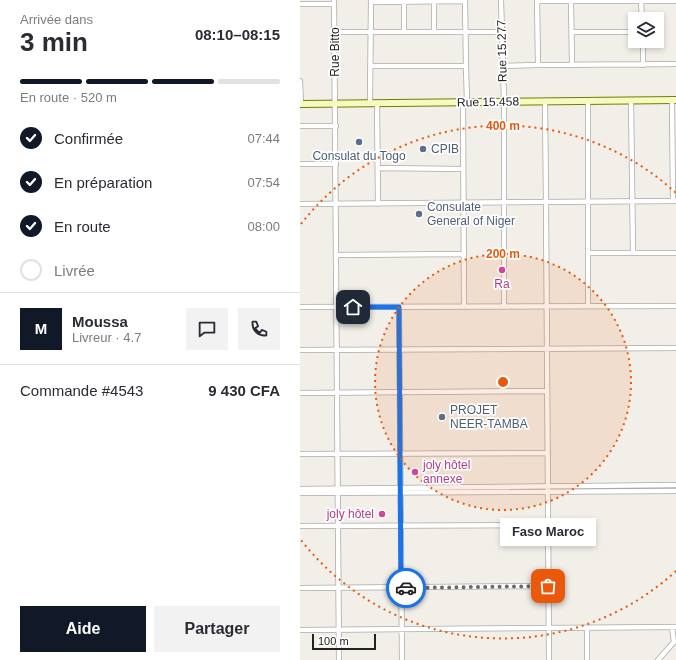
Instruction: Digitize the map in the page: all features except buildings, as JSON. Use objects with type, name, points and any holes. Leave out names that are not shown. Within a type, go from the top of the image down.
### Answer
[{"type":"main road","name":"Rue 15.458","points":[[301,104],[674,100]]},
{"type":"street","name":"Rue 15.277","points":[[501,0],[504,101],[504,306]]},
{"type":"street","points":[[378,204],[378,168],[370,66],[371,1],[466,1],[463,169],[464,306]]},
{"type":"street","points":[[434,1],[434,31]]},
{"type":"street","points":[[538,65],[537,1],[676,1]]},
{"type":"street","points":[[571,1],[572,65]]},
{"type":"street","points":[[641,1],[642,12]]},
{"type":"street","points":[[300,4],[334,2]]},
{"type":"street","name":"Rue Bitto","points":[[334,2],[338,349],[339,660]]},
{"type":"street","points":[[404,2],[404,31]]},
{"type":"street","points":[[335,32],[502,32]]},
{"type":"street","points":[[572,32],[628,32]]},
{"type":"street","points":[[643,48],[643,65]]},
{"type":"street","points":[[502,66],[676,64]]},
{"type":"street","points":[[370,66],[466,66]]},
{"type":"street","points":[[300,81],[301,104]]},
{"type":"street","points":[[588,100],[588,306]]},
{"type":"street","points":[[631,100],[633,253]]},
{"type":"street","points":[[300,204],[674,201],[674,100]]},
{"type":"street","points":[[544,101],[548,391],[549,660]]},
{"type":"street","points":[[300,126],[336,126]]},
{"type":"street","points":[[300,164],[336,164]]},
{"type":"street","points":[[378,168],[463,169]]},
{"type":"street","points":[[589,253],[676,253]]},
{"type":"street","points":[[336,255],[464,254]]},
{"type":"street","points":[[300,307],[676,306]]},
{"type":"street","points":[[399,307],[402,660]]},
{"type":"street","points":[[300,350],[676,348]]},
{"type":"street","points":[[300,393],[548,391]]},
{"type":"street","points":[[300,454],[548,453]]},
{"type":"street","points":[[300,488],[400,493],[634,488],[676,485]]},
{"type":"street","points":[[300,493],[400,487],[548,489]]},
{"type":"street","points":[[634,488],[676,491]]},
{"type":"street","points":[[300,526],[549,525]]},
{"type":"street","points":[[300,588],[548,586]]},
{"type":"street","points":[[300,630],[674,627],[674,642],[658,660]]},
{"type":"street","points":[[587,628],[588,660]]},
{"type":"way so far","points":[[406,588],[548,586]]},
{"type":"place","name":"Consulat du Togo","points":[[359,142]]},
{"type":"place","name":"CPIB","points":[[423,149]]},
{"type":"place","name":"Consulate General of Niger","points":[[419,214]]},
{"type":"place","name":"Ra","points":[[502,270]]},
{"type":"place","name":"PROJET NEER-TAMBA","points":[[442,417]]},
{"type":"place","name":"joly hôtel annexe","points":[[415,472]]},
{"type":"place","name":"joly hôtel","points":[[382,514]]},
{"type":"place","name":"Faso Maroc","points":[[548,586]]},
{"type":"route","points":[[353,307],[399,307],[401,588],[406,588]]}]
